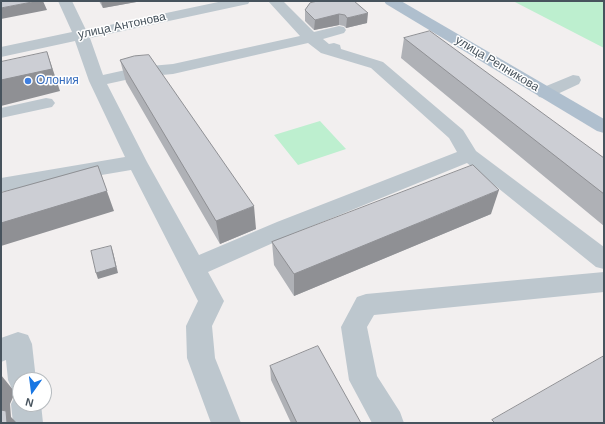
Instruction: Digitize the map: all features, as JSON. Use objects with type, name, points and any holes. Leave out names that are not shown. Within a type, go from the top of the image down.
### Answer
[{"type":"main road","name":"улица Репникова","points":[[391,1],[604,127]]},
{"type":"street","points":[[65,1],[81,35],[97,82],[137,162],[211,300],[199,326],[201,358],[226,423]]},
{"type":"street","name":"улица Антонова","points":[[1,52],[243,1]]},
{"type":"street","points":[[275,1],[311,38],[330,49],[377,65],[456,134],[469,155],[604,260]]},
{"type":"street","points":[[97,82],[139,72],[173,69],[311,38],[339,30]]},
{"type":"street","points":[[545,93],[573,80]]},
{"type":"street","points":[[1,113],[46,103]]},
{"type":"street","points":[[193,268],[284,228],[469,155]]},
{"type":"street","points":[[1,185],[137,162]]},
{"type":"street","points":[[389,423],[363,380],[354,327],[366,305],[604,282]]},
{"type":"street","points":[[1,350],[18,344],[21,372]]},
{"type":"street","points":[[27,412],[28,423]]},
{"type":"green space","points":[[513,1],[604,1],[604,48]]},
{"type":"green space","points":[[320,121],[346,149],[298,165],[274,135]]},
{"type":"building","points":[[1,1],[37,1],[1,8]]},
{"type":"building","points":[[318,1],[354,1],[368,13],[347,18],[345,15],[339,14],[315,20],[305,10],[310,3]]},
{"type":"building","points":[[430,31],[604,158],[604,194],[404,38]]},
{"type":"building","points":[[47,52],[52,69],[1,80],[1,62]]},
{"type":"building","points":[[149,55],[254,206],[216,221],[120,60],[134,56]]},
{"type":"building","points":[[473,165],[499,190],[294,274],[272,242]]},
{"type":"building","points":[[98,166],[107,191],[1,223],[1,193]]},
{"type":"building","points":[[111,246],[116,267],[96,273],[91,251]]},
{"type":"building","points":[[318,346],[361,423],[297,423],[270,366]]},
{"type":"building","points":[[604,356],[604,423],[495,423],[492,420]]},
{"type":"building","points":[[1,410],[6,411],[7,423],[1,423]]},
{"type":"place","name":"Олония","points":[[28,81]]}]
